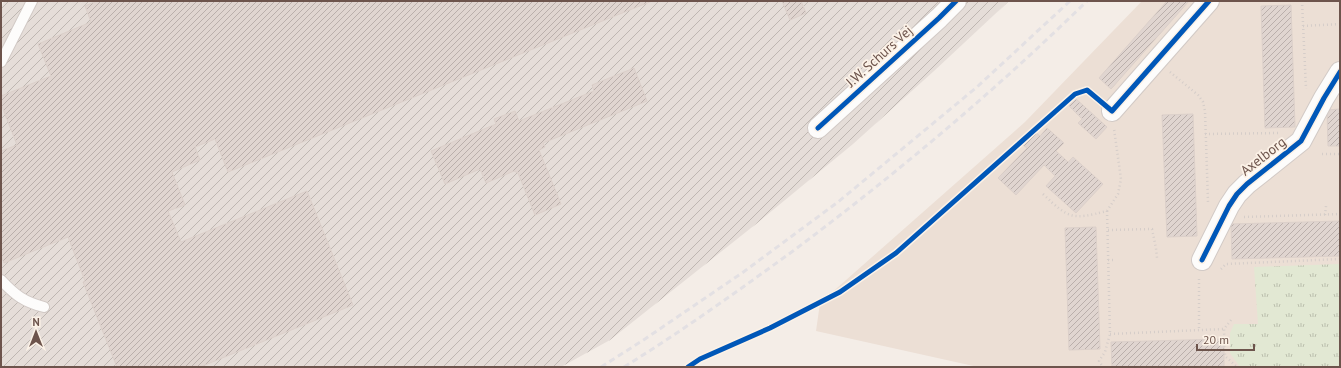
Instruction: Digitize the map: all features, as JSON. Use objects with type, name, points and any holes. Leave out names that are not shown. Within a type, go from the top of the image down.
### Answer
[{"type":"street","name":"J.W. Schurs Vej","points":[[818,128],[956,1]]},
{"type":"street","points":[[1112,111],[1209,1]]},
{"type":"street","name":"Axelborg","points":[[1202,260],[1225,214],[1237,194],[1247,184],[1302,141],[1340,72]]},
{"type":"lane","points":[[1,62],[32,1]]},
{"type":"lane","points":[[1,280],[14,293],[30,304],[44,307]]},
{"type":"path","points":[[1302,1],[1306,100],[1320,106]]},
{"type":"path","points":[[1303,26],[1340,24]]},
{"type":"path","points":[[1156,60],[1198,95],[1203,102],[1205,111],[1207,197],[1209,205],[1225,214],[1237,217],[1340,214]]},
{"type":"path","points":[[1103,367],[1099,361],[1105,352],[1110,334],[1107,211],[1118,194],[1121,179],[1112,111]]},
{"type":"path","points":[[1205,134],[1296,132],[1305,135]]},
{"type":"path","points":[[1322,154],[1340,154]]},
{"type":"path","points":[[1043,194],[1061,211],[1071,216],[1084,217],[1107,211]]},
{"type":"path","points":[[1326,206],[1326,215]]},
{"type":"path","points":[[1108,230],[1152,229],[1157,258]]},
{"type":"path","points":[[1218,271],[1226,264],[1340,259]]},
{"type":"path","points":[[1108,260],[1115,260]]},
{"type":"path","points":[[1200,330],[1198,282],[1202,260]]},
{"type":"path","points":[[1231,320],[1224,329],[1225,356],[1237,367]]},
{"type":"path","points":[[1110,334],[1224,329]]},
{"type":"shaded area","points":[[4,1],[1009,1],[853,144],[756,224],[610,340],[561,367],[1,367],[1,9]]},
{"type":"shaded area","points":[[1142,1],[1340,1],[1340,367],[978,367],[816,331],[820,303],[1025,122]]},
{"type":"green space","points":[[1340,264],[1340,367],[1240,367],[1230,353],[1230,333],[1234,324],[1258,324],[1254,267]]},
{"type":"building","points":[[97,1],[652,1],[228,172],[215,139],[195,147],[200,160],[172,172],[185,205],[168,211],[181,242],[307,191],[353,305],[200,367],[117,367],[83,282],[85,281],[68,237],[4,263],[1,256],[1,151],[17,145],[1,104],[1,96],[51,76],[38,44],[91,22],[85,6]]},
{"type":"building","points":[[782,1],[801,1],[806,13],[790,20]]},
{"type":"building","points":[[1167,1],[1189,1],[1111,89],[1099,78]]},
{"type":"building","points":[[1291,5],[1295,127],[1265,128],[1261,6]]},
{"type":"building","points":[[634,68],[647,101],[543,143],[545,147],[539,150],[561,204],[535,215],[518,173],[514,171],[486,183],[480,169],[445,184],[431,151],[496,124],[494,119],[515,111],[519,121],[594,91],[592,85]]},
{"type":"building","points":[[1075,98],[1107,127],[1096,139],[1078,123],[1082,119],[1069,106]]},
{"type":"building","points":[[1340,109],[1340,146],[1328,146],[1327,110]]},
{"type":"building","points":[[1193,114],[1197,236],[1167,237],[1162,115]]},
{"type":"building","points":[[1047,128],[1064,143],[1056,151],[1068,162],[1073,157],[1103,184],[1076,213],[1046,186],[1055,176],[1044,165],[1016,195],[998,178],[1027,148],[1023,145],[1035,132],[1040,136]]},
{"type":"building","points":[[1340,221],[1340,256],[1232,259],[1231,224]]},
{"type":"building","points":[[1096,227],[1100,349],[1069,350],[1065,228]]},
{"type":"building","points":[[1224,339],[1224,367],[1112,367],[1111,342]]},
{"type":"railway","points":[[601,367],[742,273],[838,202],[977,87],[1070,1]]},
{"type":"railway","points":[[624,367],[752,281],[831,222],[907,162],[1017,67],[1087,1]]},
{"type":"cycle path","points":[[818,128],[956,1]]},
{"type":"cycle path","points":[[688,367],[700,359],[770,328],[840,292],[896,253],[1075,94],[1087,90],[1112,111],[1209,1]]},
{"type":"cycle path","points":[[1202,260],[1229,206],[1237,194],[1247,184],[1301,141],[1340,72]]}]
